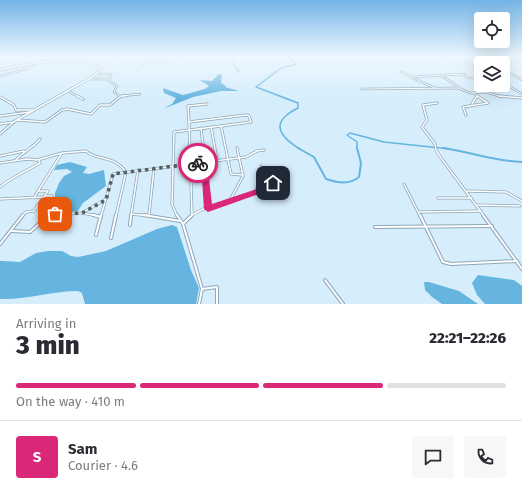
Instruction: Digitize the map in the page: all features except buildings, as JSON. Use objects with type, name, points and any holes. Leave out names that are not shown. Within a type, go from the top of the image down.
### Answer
[{"type":"street","points":[[0,76],[22,70]]},
{"type":"street","points":[[0,134],[14,122],[88,79],[100,70]]},
{"type":"street","points":[[401,72],[436,89]]},
{"type":"street","points":[[510,72],[522,80]]},
{"type":"street","points":[[96,74],[112,74],[109,79]]},
{"type":"street","points":[[460,74],[468,78],[474,78]]},
{"type":"street","points":[[412,77],[465,74]]},
{"type":"street","points":[[441,76],[460,88],[477,95],[488,103],[463,107],[466,115]]},
{"type":"street","points":[[88,79],[109,79],[117,86],[114,92],[122,96]]},
{"type":"street","points":[[510,87],[522,94]]},
{"type":"street","points":[[362,89],[460,88]]},
{"type":"street","points":[[68,91],[83,99]]},
{"type":"street","points":[[473,93],[486,92],[503,97],[522,98]]},
{"type":"street","points":[[18,120],[45,122],[62,110],[68,109],[91,114],[100,105],[110,105],[122,96],[140,94]]},
{"type":"street","points":[[472,105],[477,95]]},
{"type":"street","points":[[0,97],[14,105],[16,110],[35,110]]},
{"type":"street","points":[[437,103],[423,105],[427,120],[422,128],[435,144],[436,150],[441,158],[467,191],[522,269]]},
{"type":"street","points":[[192,215],[188,106],[208,104]]},
{"type":"street","points":[[0,116],[31,112]]},
{"type":"street","points":[[189,122],[246,116],[249,116],[251,122],[174,132],[172,204],[183,224],[202,289],[199,304]]},
{"type":"street","points":[[0,124],[14,122]]},
{"type":"street","points":[[221,126],[231,174],[243,174]]},
{"type":"street","points":[[211,127],[216,160]]},
{"type":"street","points":[[201,128],[208,209]]},
{"type":"street","points":[[0,156],[24,151],[33,147],[40,139]]},
{"type":"street","points":[[229,202],[230,197],[237,189],[243,174],[237,148]]},
{"type":"street","points":[[96,235],[113,174],[246,157],[257,150],[264,150]]},
{"type":"street","points":[[16,160],[24,151]]},
{"type":"street","points":[[0,163],[16,160],[37,160],[62,153],[86,151],[90,155],[104,157],[122,166],[126,172],[111,238]]},
{"type":"street","points":[[34,198],[62,153]]},
{"type":"street","points":[[0,187],[8,180],[14,179],[36,166],[40,163],[40,161],[37,160]]},
{"type":"street","points":[[255,192],[263,175],[261,166]]},
{"type":"street","points":[[149,215],[154,168]]},
{"type":"street","points":[[130,225],[138,170]]},
{"type":"street","points":[[183,224],[192,215],[206,208],[208,209],[229,202],[273,183]]},
{"type":"street","points":[[404,184],[441,260],[446,263],[517,262]]},
{"type":"street","points":[[0,244],[26,212],[34,211],[48,191],[38,191]]},
{"type":"street","points":[[467,191],[506,192],[522,201]]},
{"type":"street","points":[[0,199],[52,196],[50,205],[54,205],[47,216],[30,232],[12,231]]},
{"type":"street","points":[[438,198],[471,198]]},
{"type":"street","points":[[82,213],[106,200]]},
{"type":"street","points":[[477,205],[520,206]]},
{"type":"street","points":[[418,212],[481,211]]},
{"type":"street","points":[[47,216],[55,214],[82,213],[101,216]]},
{"type":"street","points":[[131,214],[149,215],[171,222],[181,222]]},
{"type":"street","points":[[375,227],[492,226]]},
{"type":"street","points":[[0,240],[4,239]]},
{"type":"street","points":[[326,280],[343,304]]},
{"type":"street","points":[[202,289],[217,287],[217,304]]},
{"type":"water","points":[[219,74],[222,75],[221,83],[226,86],[225,87],[239,91],[221,91],[193,97],[163,109],[172,104],[176,98],[164,93],[163,88],[183,95],[205,89],[209,86],[200,80],[212,81]]},
{"type":"water","points":[[70,162],[87,167],[83,173],[89,174],[104,170],[106,186],[83,203],[78,211],[59,213],[55,208],[55,193],[64,176],[72,172],[67,169],[54,170],[57,165]]},
{"type":"water","points":[[172,225],[177,227],[191,270],[199,288],[196,304],[85,304],[82,293],[78,291],[0,299],[0,261],[20,262],[36,253],[48,251],[62,251],[71,256],[78,257],[106,251],[157,229]]},
{"type":"water","points":[[478,275],[514,280],[522,286],[522,304],[485,304],[477,295],[472,283]]},
{"type":"water","points":[[424,282],[429,282],[459,291],[478,304],[442,304],[425,290]]},
{"type":"waterway","points":[[278,70],[256,87],[298,103],[298,108],[282,120],[280,130],[286,139],[300,149]]},
{"type":"waterway","points":[[357,148],[357,142],[347,135],[350,133],[384,142],[446,149]]},
{"type":"waterway","points":[[298,148],[314,157],[326,179],[335,182],[347,182],[355,180],[359,177],[361,163],[357,148]]},
{"type":"waterway","points":[[446,149],[450,149]]},
{"type":"waterway","points":[[446,149],[502,160],[522,162]]},
{"type":"way so far","points":[[55,214],[82,213],[106,200],[113,174],[198,163]]},
{"type":"route","points":[[198,163],[204,162],[208,209],[259,191],[273,183]]}]
